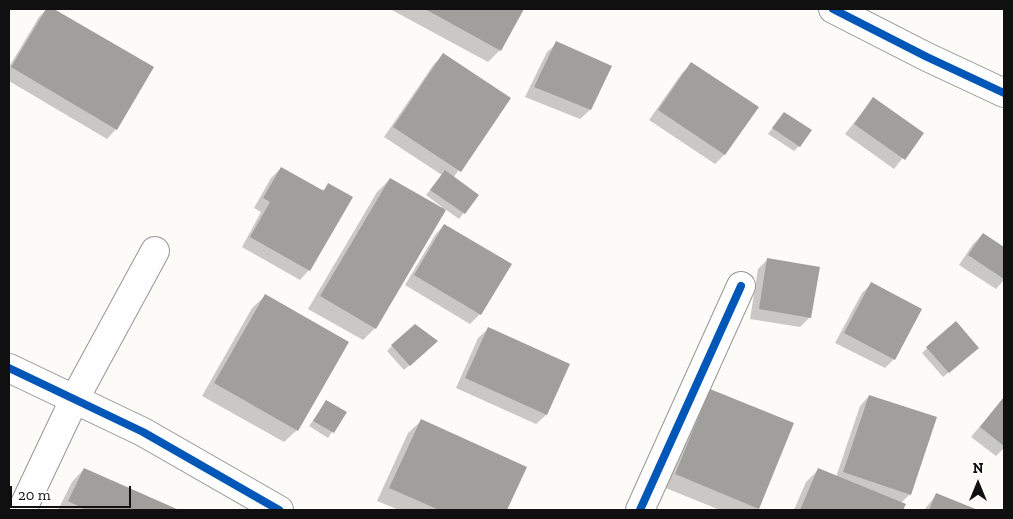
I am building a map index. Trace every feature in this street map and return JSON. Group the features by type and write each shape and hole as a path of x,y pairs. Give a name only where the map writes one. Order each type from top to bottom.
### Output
{"street":[{"path":"833,9 1004,93"},
{"path":"22,510 74,400 155,251"},
{"path":"640,510 741,286"},
{"path":"9,368 143,432 279,510"}],"building":[{"path":"46,9 54,9 154,67 117,130 11,67"},
{"path":"425,9 524,9 501,51"},
{"path":"556,41 612,66 591,110 534,87"},
{"path":"443,53 511,98 461,172 393,127"},
{"path":"691,62 759,107 725,155 658,110"},
{"path":"873,97 924,133 905,160 854,124"},
{"path":"784,112 812,130 800,147 772,128"},
{"path":"281,167 324,191 328,183 353,197 310,271 250,237 270,202 263,198"},
{"path":"445,170 479,195 465,214 430,190"},
{"path":"390,178 446,210 376,329 320,296"},
{"path":"444,224 512,264 481,315 414,275"},
{"path":"983,233 1004,247 1004,279 968,255"},
{"path":"767,258 820,267 811,318 759,309"},
{"path":"871,282 922,309 895,360 844,333"},
{"path":"265,294 349,342 298,431 214,383"},
{"path":"956,321 979,348 949,373 926,347"},
{"path":"415,324 438,341 410,366 391,345"},
{"path":"488,327 570,364 547,415 465,378"},
{"path":"710,389 794,423 759,509 675,474"},
{"path":"869,395 937,417 911,495 843,472"},
{"path":"1004,397 1004,446 980,427"},
{"path":"326,400 347,412 334,433 313,421"},
{"path":"421,419 527,467 507,510 439,510 389,488"},
{"path":"84,468 179,510 86,510 68,501"},
{"path":"818,468 906,504 903,510 800,510"},
{"path":"936,493 978,510 929,510"}],"cycle path":[{"path":"833,9 927,57 1004,93"},
{"path":"640,510 741,286"},
{"path":"9,368 143,432 279,510"}]}
